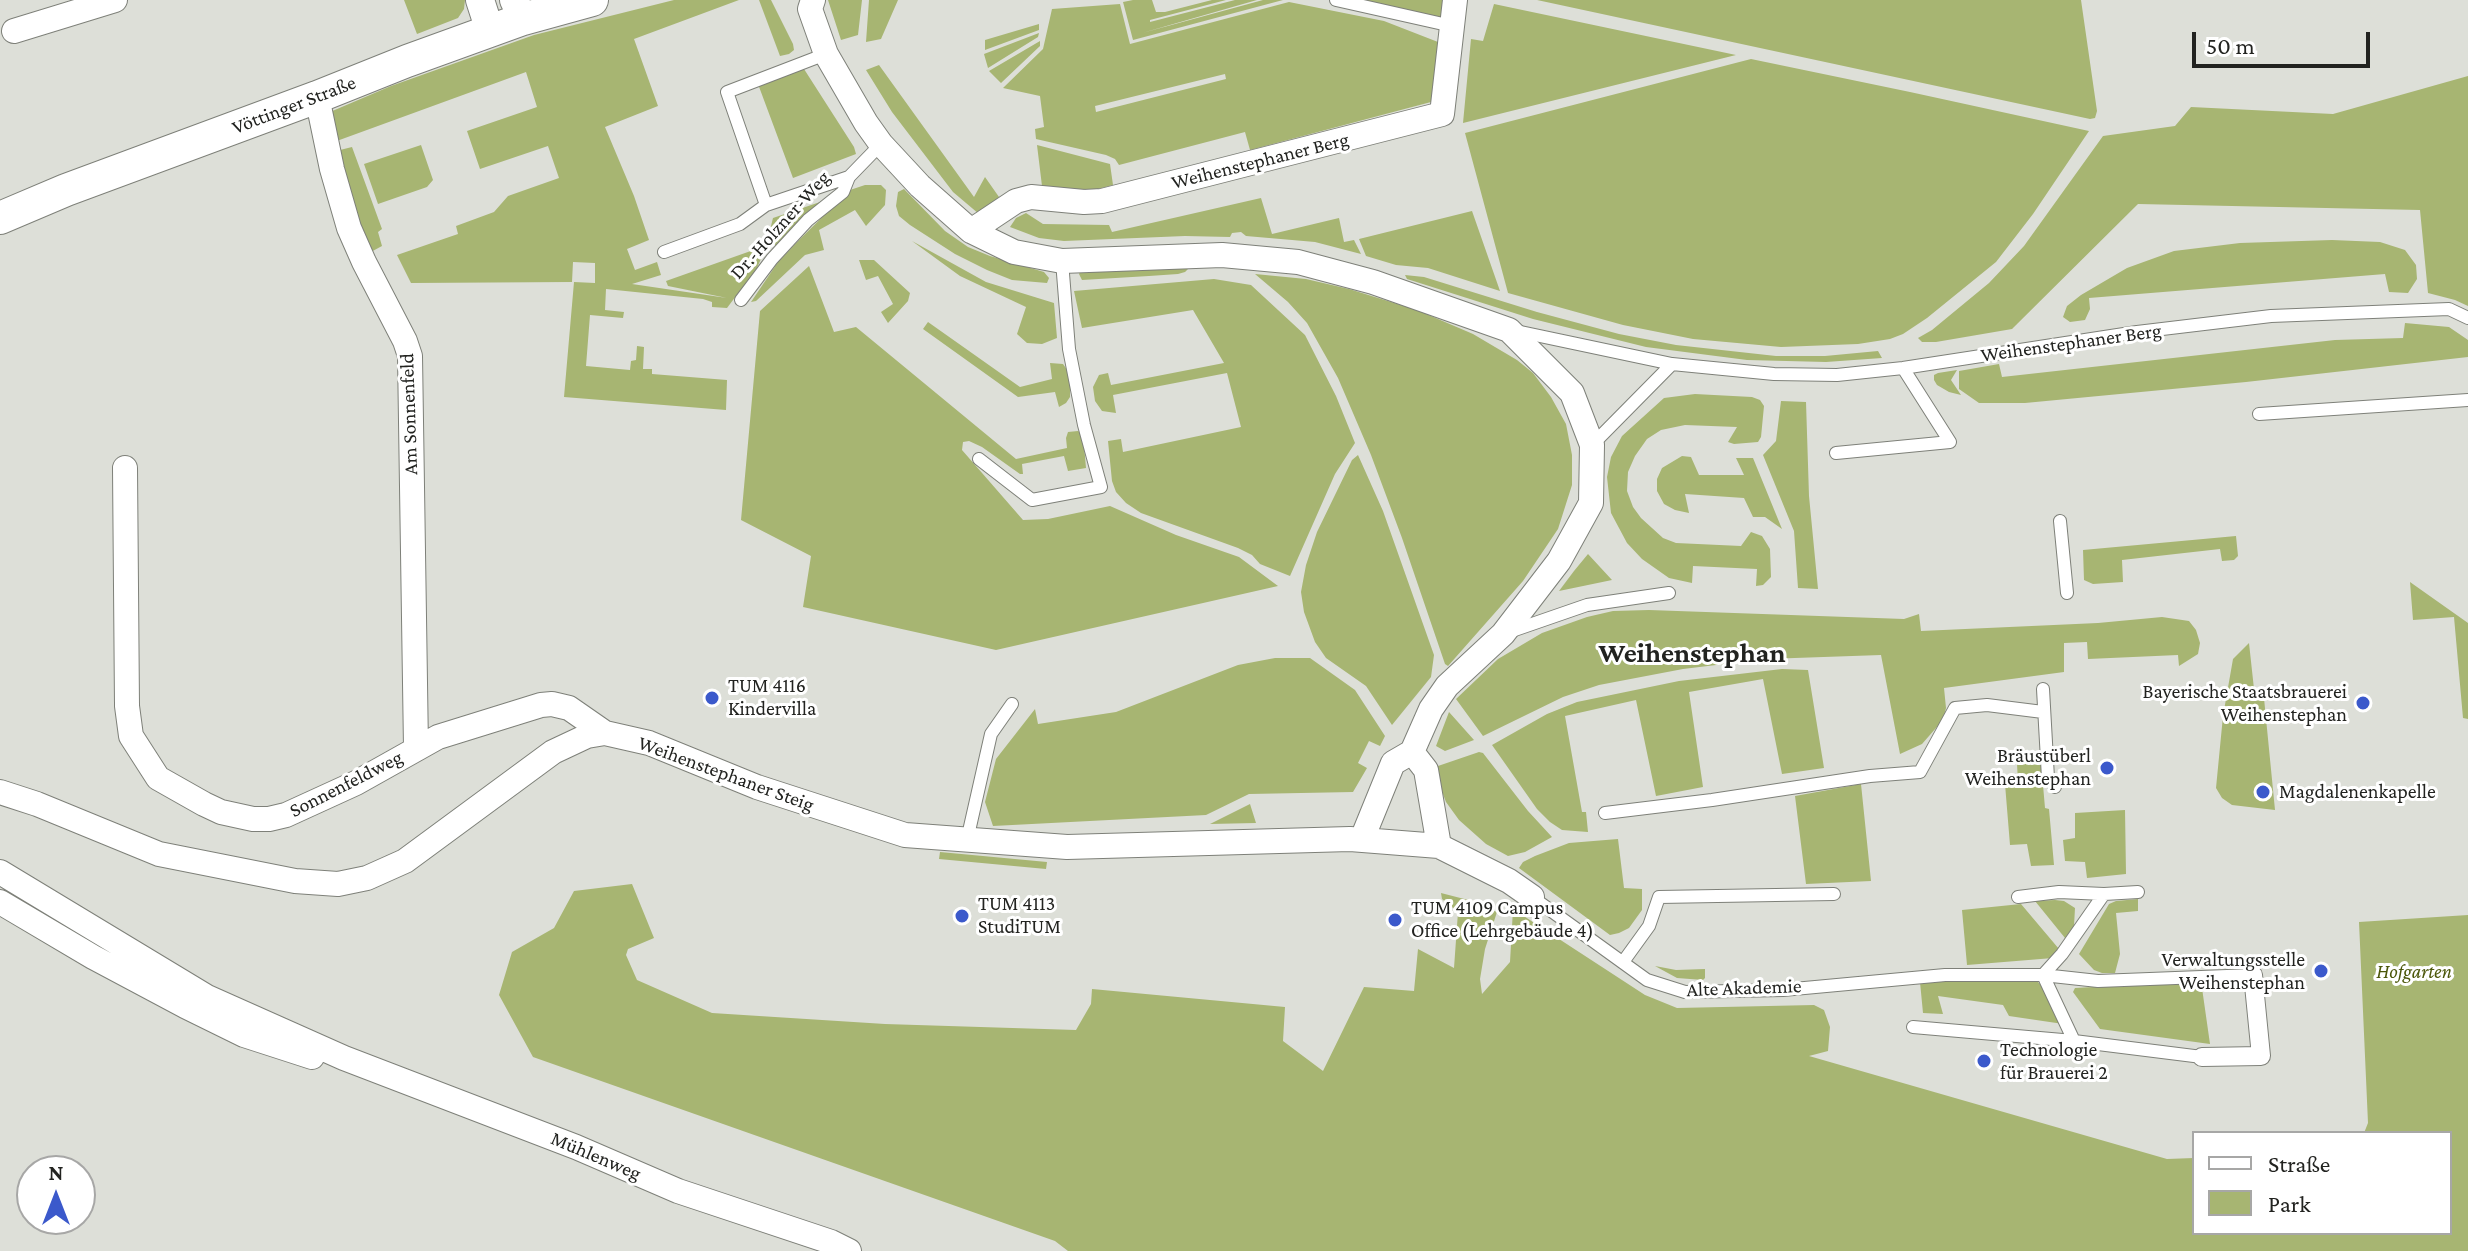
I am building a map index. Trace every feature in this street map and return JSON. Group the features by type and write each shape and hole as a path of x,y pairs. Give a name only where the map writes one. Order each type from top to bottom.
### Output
{"main road":[{"name":"Vöttinger Straße","path":"0,218 90,181 490,31 518,9 592,0"}],"street":[{"path":"14,31 115,0"},
{"path":"480,0 490,31"},
{"name":"Weihenstephaner Berg","path":"971,231 1016,201 1031,197 1102,201 1442,114 1455,0"},
{"name":"Weihenstephaner Berg","path":"806,3 826,54 881,144 920,186 971,231 1014,252 1062,261 1222,255 1298,262 1373,282 1509,330 1572,393 1592,445 1591,503 1559,561 1503,634 1447,686 1431,709 1412,752 1393,763 1362,839"},
{"name":"Am Sonnenfeld","path":"317,97 332,169 349,228 410,356 416,748"},
{"name":"Sonnenfeldweg","path":"125,468 127,706 131,736 158,778 221,812 269,819 286,815 346,787 438,737 541,705 569,708 605,733"},
{"path":"0,792 159,854 295,881 338,884 367,878 405,861 553,752 587,736 605,733"},
{"name":"Weihenstephaner Steig","path":"605,733 649,743 757,787 889,832 1067,847 1362,839"},
{"path":"1362,839 1439,846 1426,770 1412,752"},
{"name":"Alte Akademie","path":"1439,846 1509,881 1532,897"},
{"name":"Mühlenweg","path":"0,872 207,997 344,1058 576,1147 678,1191 831,1242 849,1251"},
{"name":"Mühlenweg","path":"0,902 93,957 244,1035 302,1055 323,1059 344,1058"},
{"name":"Alte Akademie","path":"2202,1057 2261,1056 2253,975"}],"lane":[{"path":"1336,0 1452,26"},
{"path":"766,205 727,92 826,54"},
{"name":"Dr.-Holzner-Weg","path":"741,300 772,259 808,220 843,192 849,177 881,144"},
{"path":"664,252 740,224 766,205 849,177"},
{"path":"979,459 1032,500 1101,487 1084,425 1069,349 1062,261"},
{"name":"Weihenstephaner Berg","path":"1509,330 1672,364 1774,374 1837,375 2271,316 2449,309 2466,318"},
{"path":"1592,445 1672,364"},
{"path":"1836,453 1950,442 1903,368"},
{"path":"2259,414 2468,400"},
{"path":"2060,521 2067,593"},
{"name":"Weihenstephaner Berg","path":"1503,634 1587,605 1669,593"},
{"path":"2043,689 2048,778 2055,787"},
{"path":"967,840 991,734 1012,704"},
{"path":"1605,813 1870,776 1920,772 1955,708 1987,705 2043,712"},
{"path":"2018,897 2059,892 2138,892"},
{"path":"1623,962 1649,926 1659,897 1834,894"},
{"path":"2074,1041 2043,975 2062,954 2104,894"},
{"name":"Alte Akademie","path":"1532,897 1647,980 1685,992 1783,990 1945,975 2043,975 2098,981 2253,975"},
{"name":"Alte Akademie","path":"1913,1027 2074,1041 2202,1057"}],"green space":[{"path":"404,0 465,0 458,18 417,34"},
{"path":"674,0 739,0 634,39 658,106 605,127 649,240 627,249 635,270 657,262 661,275 632,284 727,298 668,286 666,281 762,247 763,254 757,268 727,308 712,307 712,302 703,299 606,289 605,310 624,312 623,318 590,315 586,366 630,370 631,361 636,360 637,346 644,347 643,369 652,369 652,374 727,380 726,410 564,397 574,282 595,283 595,263 573,262 572,282 411,283 397,255 458,234 456,226 494,212 508,196 559,178 548,146 480,169 467,131 537,107 526,72 334,142 330,112 391,86 534,35"},
{"path":"759,0 771,0 793,44 794,50 789,54 780,56"},
{"path":"828,0 862,0 858,35 841,40"},
{"path":"869,0 898,0 881,39 866,42"},
{"path":"1152,0 1156,12 1165,12 1212,0 1226,0 1150,22 1235,0 1257,0 1142,33 1263,0 1283,0 1133,40 1123,2"},
{"path":"1358,0 1448,0 1446,19"},
{"path":"1537,0 2081,0 2097,111 2095,118 2090,119"},
{"path":"1289,2 1384,21 1438,42 1431,102 1250,150 1245,132 1119,165 1106,155 1036,139 1035,129 1044,127 1040,96 1003,88 1043,49 1052,9 1120,4 1130,44","holes":["1225,74 1226,79 1096,112 1095,106"]},
{"path":"1494,4 1736,55 1463,123 1471,39 1483,41"},
{"path":"1039,24 1039,30 985,50 985,40"},
{"path":"1039,33 1038,37 988,68 984,54"},
{"path":"1040,41 1040,46 1001,83 989,71"},
{"path":"1751,59 2089,131 1996,262 1927,318 1890,339 1858,344 1781,347 1693,339 1623,325 1508,293 1465,133"},
{"path":"879,65 974,197 985,177 999,197 982,212 979,214 953,192 892,112 866,70"},
{"path":"804,69 856,154 793,178 758,84"},
{"path":"2468,76 2468,306 2428,293 2420,210 2138,204 2012,329 1936,342 1922,342 1918,338 1989,283 2024,246 2103,136 2175,126 2191,107 2333,114"},
{"path":"421,145 433,180 427,187 378,204 364,164"},
{"path":"1037,145 1110,164 1113,185 1090,191 1042,186"},
{"path":"352,147 382,229 378,232 382,246 369,253 336,151"},
{"path":"865,185 881,185 886,190 885,205 866,226 855,210 819,230 824,250 805,255 756,301 751,302 778,262 801,238 850,190"},
{"path":"904,189 945,231 968,247 1044,272 1049,278 1047,283 1012,280 987,270 910,225 899,216 896,206 898,192"},
{"path":"1261,198 1272,234 1339,218 1344,242 1354,240 1361,254 1315,242 1246,236 1241,232 1232,233 1230,237 1064,241 1039,238 1010,227 1016,218 1026,213 1043,224 1109,225 1112,232"},
{"path":"826,200 776,248 770,230 773,218"},
{"path":"1472,211 1500,291 1428,268 1396,265 1366,256 1359,239"},
{"path":"912,241 986,282 1054,303 1057,338 1042,344 1027,343 1017,334 1026,307 960,276"},
{"path":"2380,242 2405,250 2416,265 2417,279 2408,293 2389,292 2385,274 2089,298 2090,309 2085,320 2070,322 2063,317 2067,306 2081,295 2127,268 2174,251 2240,243"},
{"path":"859,260 874,260 910,293 908,301 888,323 881,312 893,304 878,276 866,280"},
{"path":"809,266 834,332 856,327 1016,459 1067,448 1068,432 1083,434 1086,468 1068,471 1064,456 1022,464 1023,474 982,447 969,441 963,442 962,450 1023,520 1048,519 1110,506 1176,535 1239,557 1278,586 996,650 803,607 811,556 741,520 760,311"},
{"path":"1188,269 1178,274 1149,276 1082,280 1079,274 1081,270"},
{"path":"1255,274 1306,279 1349,289 1417,310 1473,334 1533,373 1566,424 1572,455 1572,485 1558,529 1523,581 1448,666 1371,455 1338,378 1307,323"},
{"path":"1405,275 1424,277 1619,334 1676,345 1776,356 1878,351 1882,358 1826,362 1747,360 1646,347 1533,319 1407,279"},
{"path":"1214,279 1251,285 1305,335 1336,396 1355,443 1335,474 1290,576 1260,564 1252,555 1238,548 1141,513 1116,492 1112,481 1108,441 1121,439 1123,452 1241,427 1227,373 1113,395 1116,413 1102,411 1095,401 1093,387 1099,375 1108,373 1111,385 1224,363 1193,310 1082,328 1074,291"},
{"path":"928,322 1020,387 1052,379 1050,363 1063,364 1070,374 1070,397 1059,407 1055,392 1018,397 923,329"},
{"path":"2405,323 2449,327 2468,340 2468,357 2025,403 1979,403 1959,389 1959,371 1999,364 2002,377 2335,340 2403,338"},
{"path":"1957,370 1951,380 1961,395 1949,392 1934,380 1934,375 1938,373"},
{"path":"1695,394 1760,400 1764,406 1758,442 1728,442 1737,427 1685,425 1661,430 1647,439 1635,456 1628,472 1627,491 1641,518 1663,538 1676,543 1741,546 1751,532 1762,536 1770,549 1771,577 1763,585 1756,586 1757,569 1693,566 1692,583 1669,578 1642,559 1627,543 1611,513 1607,477 1611,457 1622,436 1664,398"},
{"path":"1781,401 1806,402 1809,496 1818,589 1798,588 1794,531 1763,455 1776,441"},
{"path":"1358,455 1383,511 1434,655 1431,677 1392,725 1366,686 1326,658 1315,642 1304,612 1301,592 1317,532 1352,460"},
{"path":"1682,456 1691,457 1699,475 1744,475 1736,458 1753,458 1782,529 1765,517 1753,517 1744,498 1685,494 1689,513 1664,504 1657,491 1657,479 1662,468"},
{"path":"2236,536 2238,556 2234,560 2222,561 2220,549 2122,560 2123,582 2093,584 2084,580 2083,550"},
{"path":"1588,554 1612,580 1559,591 1574,571"},
{"path":"2410,582 2468,623 2468,719 2463,718 2454,617 2413,620"},
{"path":"1613,611 1904,619 1919,614 1921,631 2162,617 2189,621 2200,643 2198,654 2179,666 2178,655 2088,659 2087,642 2064,643 2064,672 1944,688 1946,708 1943,720 1922,744 1900,754 1881,655 1766,659 1683,669 1599,685 1563,697 1483,736 1456,699 1498,659 1542,633"},
{"path":"2249,643 2254,689 2263,688 2275,810 2232,805 2222,798 2216,788 2223,716 2233,659"},
{"path":"1275,658 1310,658 1355,690 1385,736 1380,746 1369,741 1358,763 1367,768 1353,792 1249,794 1206,815 993,826 985,802 996,759 1035,709 1038,724 1116,712 1238,665"},
{"path":"1782,669 1808,670 1824,768 1782,774 1763,679 1689,692 1703,787 1656,796 1636,700 1565,716 1588,832 1562,830 1550,822 1537,809 1492,745 1547,714 1577,702 1679,681"},
{"path":"1449,712 1474,740 1445,751 1436,746"},
{"path":"1479,752 1552,837 1525,852 1508,856 1486,844 1459,820 1446,802 1438,781 1438,766"},
{"path":"2041,762 2054,865 2031,866 2027,844 2010,845 2005,784 2018,782 2017,764"},
{"path":"1861,784 1871,881 1806,884 1795,796"},
{"path":"1250,804 1256,823 1210,824"},
{"path":"2125,810 2126,874 2087,878 2085,862 2065,861 2063,840 2075,838 2075,813"},
{"path":"1618,839 1624,888 1642,889 1642,910 1629,928 1619,933 1610,935 1519,868 1535,856 1569,843"},
{"path":"940,852 1047,862 1046,869 939,859"},
{"name":"Hofgarten","path":"632,884 654,938 628,949 626,955 637,980 712,1013 885,1024 1076,1030 1091,1004 1092,989 1285,1007 1283,1041 1323,1071 1364,987 1414,991 1418,949 1454,968 1458,912 1442,899 1441,893 1497,912 1485,949 1480,979 1482,994 1510,962 1513,909 1645,995 1677,1008 1814,1005 1824,1010 1830,1027 1828,1051 1809,1056 2167,1159 2192,1158 2192,1235 2452,1235 2452,1131 2365,1131 2368,1123 2359,922 2468,915 2468,1251 1068,1251 1055,1241 533,1057 499,995 512,952 554,928 574,891"},
{"path":"2138,899 2138,911 2116,913 2120,954 2115,973 2094,970 2079,954 2109,904"},
{"path":"2035,901 2064,901 2075,908 2074,926 2065,938"},
{"path":"2021,904 2059,949 2053,958 1967,965 1962,910"},
{"path":"1655,966 1676,970 1705,969 1705,978 1677,978"},
{"path":"2032,975 2068,1017 2070,1025 2009,1016 2003,1005 1938,996 1943,1014 1923,1013 1920,982"},
{"path":"2201,981 2210,1044 2100,1029 2073,992 2075,988"}],"place":[{"name":"TUM 4116 Kindervilla","path":"712,698"},
{"name":"Bayerische Staatsbrauerei Weihenstephan","path":"2363,703"},
{"name":"Bräustüberl Weihenstephan","path":"2107,768"},
{"name":"Magdalenenkapelle","path":"2263,792"},
{"name":"TUM 4113 StudiTUM","path":"962,916"},
{"name":"TUM 4109 Campus Office (Lehrgebäude 4)","path":"1395,920"},
{"name":"Verwaltungsstelle Weihenstephan","path":"2321,971"},
{"name":"Technologie für Brauerei 2","path":"1984,1061"}],"district":[{"name":"Weihenstephan","path":"1692,653"}]}
